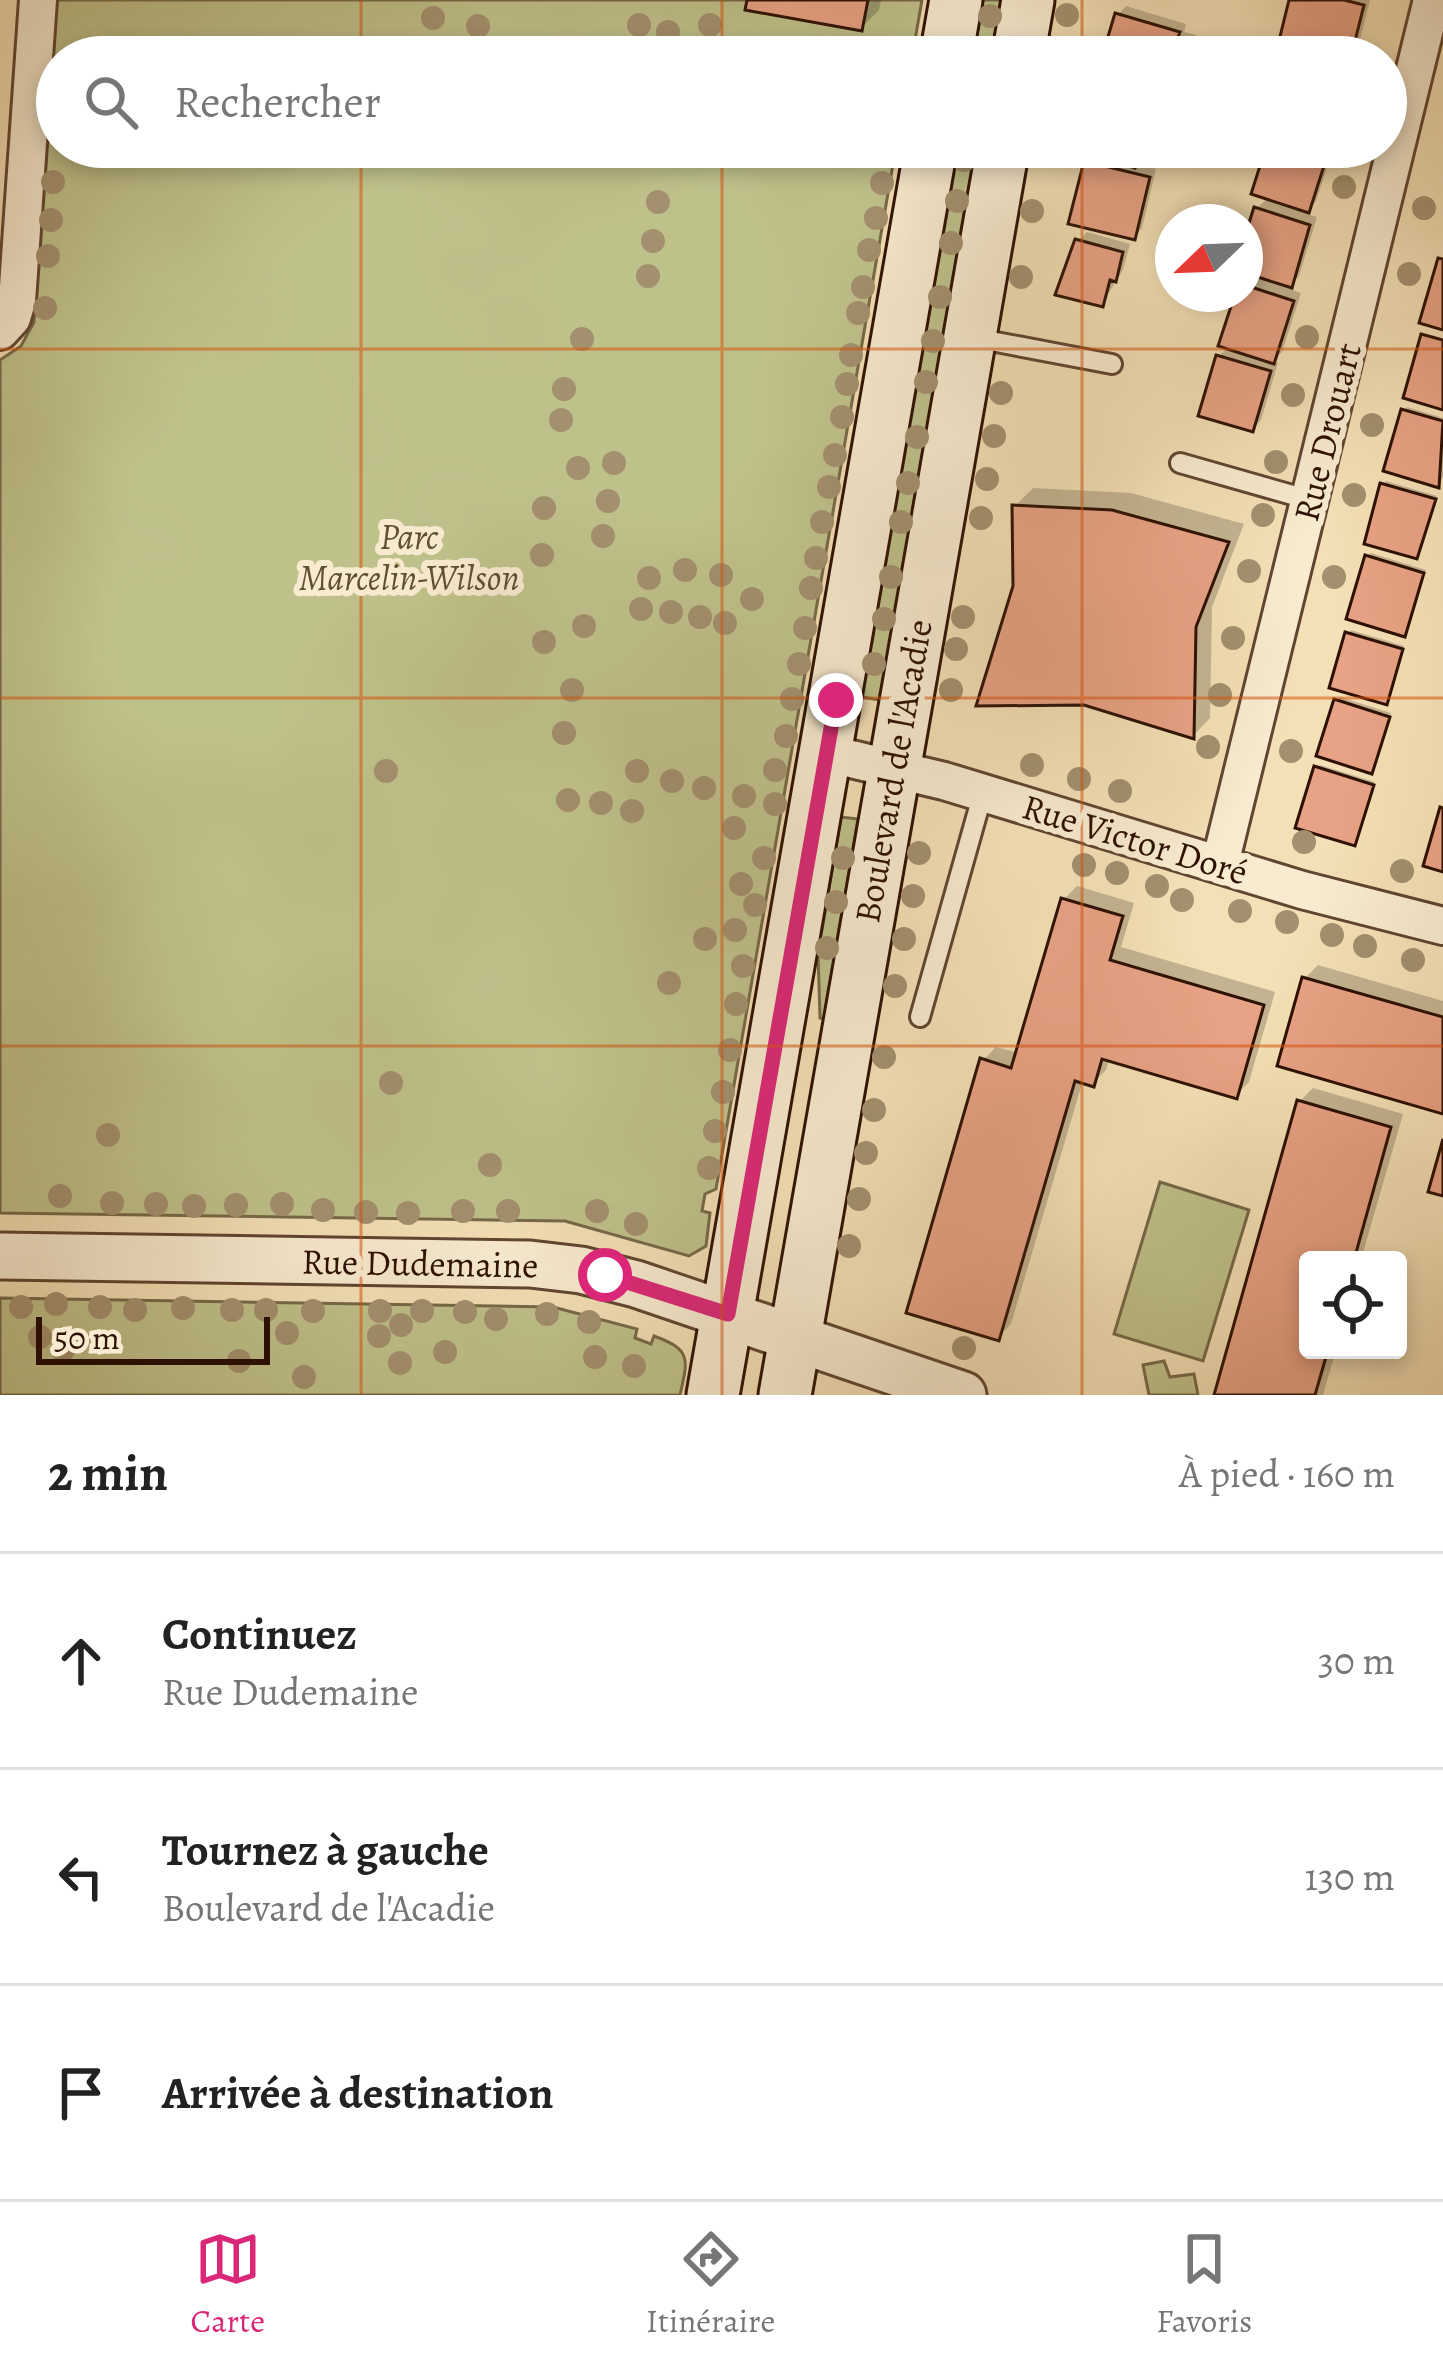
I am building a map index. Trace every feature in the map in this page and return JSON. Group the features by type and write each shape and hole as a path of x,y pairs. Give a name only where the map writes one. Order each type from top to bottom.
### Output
{"main road":[{"path":"950,36 956,0"},
{"path":"1022,36 1028,0"},
{"name":"Boulevard de l'Acadie","path":"713,1395 927,168"},
{"name":"Boulevard de l'Acadie","path":"785,1395 999,168"}],"street":[{"name":"Rue Drouart","path":"1407,102 1432,0"},
{"path":"0,331 12,318 17,302 24,22"},
{"name":"Rue Drouart","path":"1220,864 1391,168"},
{"name":"Rue Victor Doré","path":"826,753 983,793 1302,890 1443,926"},
{"name":"Rue Dudemaine","path":"0,1256 541,1264 605,1275 963,1395"}],"lane":[{"path":"971,337 1112,364"},
{"path":"1180,463 1310,500"},
{"path":"920,1018 983,793"}],"green space":[{"name":"Parc Marcelin-Wilson","path":"57,0 922,0 916,36 54,36"},
{"path":"983,0 1001,0 995,36 977,36"},
{"name":"Parc Marcelin-Wilson","path":"45,168 892,168 716,1189 705,1194 702,1211 710,1213 706,1246 689,1256 565,1221 0,1213 0,360 21,346 34,322"},
{"path":"953,168 972,168 880,700 861,697"},
{"path":"841,817 858,819 824,1019 820,1018 818,953"},
{"path":"1160,1182 1249,1210 1203,1361 1114,1334"},
{"path":"0,1298 553,1307 637,1329 635,1338 651,1344 654,1336 666,1341 681,1351 685,1373 680,1395 0,1395"},
{"path":"1164,1361 1170,1377 1194,1374 1198,1395 1149,1395 1143,1365"}],"building":[{"path":"747,0 868,0 862,31 745,10"},
{"path":"1289,0 1344,0 1364,5 1356,36 1280,36"},
{"path":"1115,13 1180,32 1178,36 1108,36"},
{"path":"1082,168 1113,168 1150,177 1135,240 1068,224"},
{"path":"1259,168 1323,168 1309,213 1251,194"},
{"path":"1263,210 1310,225 1292,288 1263,279"},
{"path":"1075,239 1123,252 1116,282 1110,280 1103,307 1055,295"},
{"path":"1438,258 1443,259 1443,330 1419,323"},
{"path":"1263,291 1294,301 1274,364 1218,346 1229,312 1263,312"},
{"path":"1421,334 1443,340 1443,410 1403,398"},
{"path":"1216,355 1271,371 1253,432 1198,416"},
{"path":"1401,409 1443,421 1439,488 1383,471"},
{"path":"1380,483 1436,499 1417,559 1364,544"},
{"path":"1012,505 1112,510 1229,542 1196,627 1194,739 1084,705 976,706 1013,586"},
{"path":"1365,555 1424,573 1405,637 1346,619"},
{"path":"1345,632 1403,649 1387,705 1329,688"},
{"path":"1334,699 1390,717 1372,774 1316,756"},
{"path":"1314,766 1374,785 1355,846 1295,828"},
{"path":"1443,808 1443,872 1423,866"},
{"path":"1061,898 1123,916 1110,960 1264,1005 1237,1099 1102,1059 1094,1087 1075,1081 999,1341 906,1313 980,1058 1011,1068"},
{"path":"1302,977 1443,1017 1443,1114 1277,1066"},
{"path":"1297,1100 1391,1127 1357,1251 1299,1251 1299,1359 1325,1359 1315,1395 1214,1395"},
{"path":"1443,1139 1443,1196 1428,1192"}],"route":[{"path":"605,1275 728,1314 836,700"}]}
